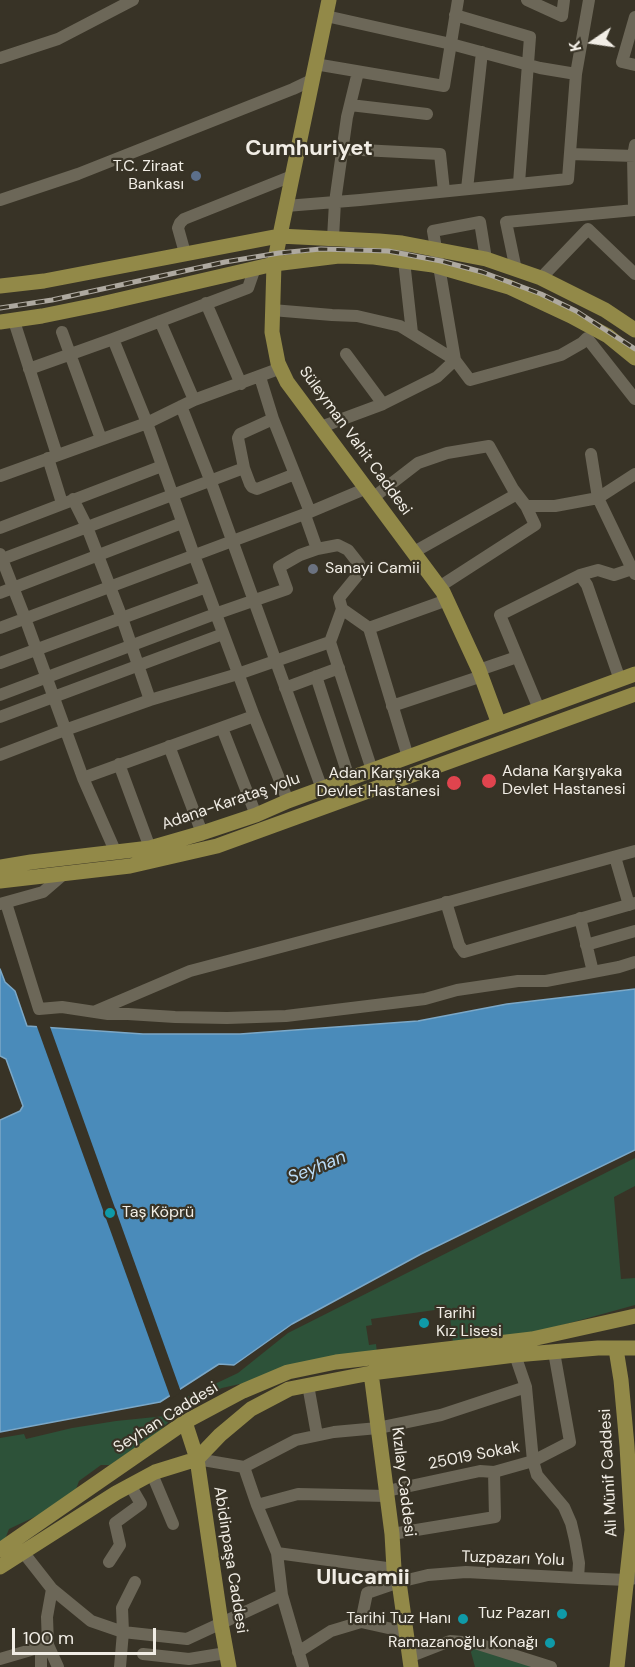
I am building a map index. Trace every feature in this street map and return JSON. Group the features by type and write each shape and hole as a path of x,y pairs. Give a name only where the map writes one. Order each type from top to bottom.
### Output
{"main road":[{"path":"315,65 321,0"},
{"path":"315,65 329,0"},
{"name":"Süleyman Vahit Caddesi","path":"315,65 274,264 272,332 278,363 287,382 443,593 481,673 499,724"},
{"path":"0,286 44,281 279,236 333,238 402,243 486,259 542,278 605,310 635,330"},
{"path":"7,322 101,304 274,264 339,256 374,257 438,267 508,287 608,336 635,358"},
{"name":"Adana-Karataş yolu","path":"0,867 150,848 202,833 635,674"},
{"name":"Adana-Karataş yolu","path":"0,881 130,866 217,846 635,694"},
{"name":"Seyhan Caddesi","path":"0,1550 185,1422 243,1391 288,1372 336,1362 532,1339 635,1316"},
{"path":"0,1568 116,1492 152,1474 197,1459 220,1435 251,1409 289,1389 371,1373 515,1355 598,1348 635,1348"},
{"name":"Ali Münif Caddesi","path":"616,1349 627,1446 632,1530 631,1579 624,1592 617,1667"},
{"name":"Kızılay Caddesi","path":"371,1373 393,1534 396,1575 410,1662"},
{"name":"Abidinpaşa Caddesi","path":"185,1422 197,1459 228,1660"}],"street":[{"path":"0,58 58,39 134,0"},
{"path":"0,200 78,174 281,94 315,65 444,86 458,0"},
{"path":"527,0 562,16 564,0"},
{"path":"286,206 568,179 576,74 589,0"},
{"path":"455,15 530,37 519,183"},
{"path":"326,16 576,74"},
{"path":"635,17 622,62 635,64"},
{"path":"466,189 482,52"},
{"path":"333,238 342,149 358,72"},
{"path":"350,105 427,114"},
{"path":"342,149 440,154 444,191"},
{"path":"516,270 507,222 635,210 634,153 570,154"},
{"path":"185,253 178,228 184,219 292,176"},
{"path":"455,360 433,231 480,222 486,259"},
{"path":"542,278 588,229 635,274"},
{"path":"402,243 412,333"},
{"path":"29,369 248,288 255,268"},
{"path":"206,303 241,384"},
{"path":"272,310 357,316 400,326 455,360 470,380 561,355 587,338 635,399"},
{"path":"160,321 194,400"},
{"path":"7,322 29,369 52,457 67,501 87,527 139,664 150,700"},
{"path":"62,332 101,439"},
{"path":"113,339 147,423 215,614 288,801"},
{"path":"345,354 383,404"},
{"path":"321,427 383,404 437,376 455,360"},
{"path":"0,476 147,423 194,400 281,368"},
{"path":"260,377 308,513 317,549"},
{"path":"181,406 211,482 322,789"},
{"path":"273,419 240,434 238,438 250,484 257,489 295,474"},
{"path":"0,628 231,541 370,493 418,463 447,453 489,446 535,525 443,593 369,628"},
{"path":"539,709 500,615 580,575 598,570 614,575 633,571 598,498 591,454"},
{"path":"0,528 162,466"},
{"path":"116,853 83,778 26,618 1,558 244,468"},
{"path":"526,506 555,506 598,498 635,474"},
{"path":"414,552 517,494"},
{"path":"0,593 182,523"},
{"path":"0,695 215,614 287,590 279,567 300,555 338,545 348,550 359,564 357,576 339,598 342,609 330,642 372,770"},
{"path":"580,575 587,585 620,680"},
{"path":"0,663 206,587"},
{"path":"342,609 369,628 408,757"},
{"path":"0,717 223,634"},
{"path":"0,755 150,700 238,674 330,642"},
{"path":"392,706 517,657"},
{"path":"285,688 339,668"},
{"path":"316,676 349,778"},
{"path":"83,778 254,716"},
{"path":"222,728 256,815"},
{"path":"169,746 202,833"},
{"path":"119,764 150,848"},
{"path":"94,1012 190,971 635,851"},
{"path":"446,902 459,945 464,952 632,904 615,857"},
{"path":"66,873 43,892 3,903 39,1009 62,1007 94,1012 155,1016 227,1018 286,1016 425,999 457,990 518,981 546,981 619,968 635,962"},
{"path":"580,918 593,972"},
{"path":"586,945 635,931"},
{"name":"25019 Sokak","path":"257,1504 298,1494 387,1493 480,1472 494,1472 532,1461 570,1442 554,1352"},
{"path":"515,1355 526,1387 532,1461 537,1475 564,1507 571,1523 577,1551 578,1578"},
{"path":"308,1385 317,1435"},
{"path":"197,1459 244,1467 296,1440 334,1432 378,1428 441,1415 526,1387"},
{"path":"244,1467 277,1553 282,1596 303,1667"},
{"path":"393,1534 495,1517 494,1472"},
{"path":"152,1474 173,1524"},
{"path":"109,1562 120,1545 115,1523 141,1504 130,1485"},
{"path":"23,1552 52,1588 91,1621 123,1632 188,1639 282,1596"},
{"path":"277,1553 396,1575"},
{"name":"Tuzpazarı Yolu","path":"361,1622 367,1593 396,1575 466,1572 631,1579"},
{"path":"120,1667 123,1632 122,1608 135,1582"},
{"path":"41,1667 52,1588"},
{"path":"298,1652 331,1631 361,1622 406,1632"},
{"path":"410,1662 450,1641 475,1643 551,1667"},
{"path":"0,1659 45,1646"},
{"path":"45,1646 58,1667"},
{"path":"143,1654 228,1660"}],"green space":[{"path":"635,1158 635,1186 614,1197 621,1279 635,1278 635,1305 512,1339 453,1343 449,1308 371,1319 372,1325 366,1326 369,1345 376,1344 377,1353 222,1388 187,1407 185,1398 238,1373 288,1333"},
{"path":"175,1415 160,1431 110,1465 101,1465 79,1481 75,1492 45,1512 9,1529 0,1546 0,1438 24,1434 26,1439 72,1428"},
{"path":"469,1645 548,1667 475,1667"}],"water":[{"name":"Seyhan","path":"0,969 5,982 15,991 27,1026 143,1034 240,1034 418,1021 507,1004 635,989 635,1150 421,1254 292,1324 234,1365 219,1364 160,1402 0,1432 0,1120 20,1111 23,1106 6,1059 0,1056"}],"pier":[{"name":"Taș Köprü","path":"36,1024 49,1024 181,1392 171,1399"}],"railway":[{"path":"0,308 52,300 225,262 279,253 321,249 388,251 482,272 541,294 576,311 635,349"}],"place":[{"name":"T.C. Ziraat Bankası","path":"196,176"},
{"name":"Sanayi Camii","path":"313,569"},
{"name":"Adana Karşıyaka Devlet Hastanesi","path":"489,781"},
{"name":"Adan Karşıyaka Devlet Hastanesi","path":"454,783"},
{"name":"Taș Köprü","path":"110,1213"},
{"name":"Tarihi Kız Lisesi","path":"424,1323"},
{"name":"Tuz Pazarı","path":"562,1614"},
{"name":"Tarihi Tuz Hanı","path":"463,1619"},
{"name":"Ramazanoğlu Konağı","path":"550,1643"}],"district":[{"name":"Cumhuriyet","path":"309,149"},
{"name":"Ulucamii","path":"363,1578"}]}
